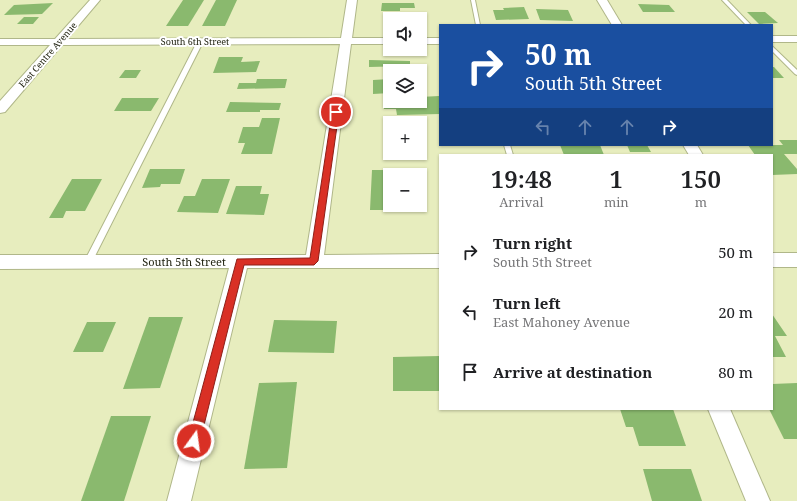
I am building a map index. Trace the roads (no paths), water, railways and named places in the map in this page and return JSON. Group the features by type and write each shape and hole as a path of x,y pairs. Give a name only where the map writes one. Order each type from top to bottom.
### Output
{"street":[{"name":"East Centre Avenue","path":"0,109 60,42 95,0"},
{"path":"314,261 352,0"},
{"path":"602,0 616,24"},
{"path":"773,39 797,39"},
{"name":"South 6th Street","path":"0,42 383,41"},
{"path":"427,41 439,41"},
{"path":"773,260 797,260"},
{"path":"179,501 240,261"},
{"name":"South 5th Street","path":"0,262 439,261"},
{"path":"719,410 758,501"}],"lane":[{"path":"473,0 478,24"},
{"path":"724,0 748,24"},
{"path":"88,262 200,42"},
{"path":"773,49 797,73"}]}
